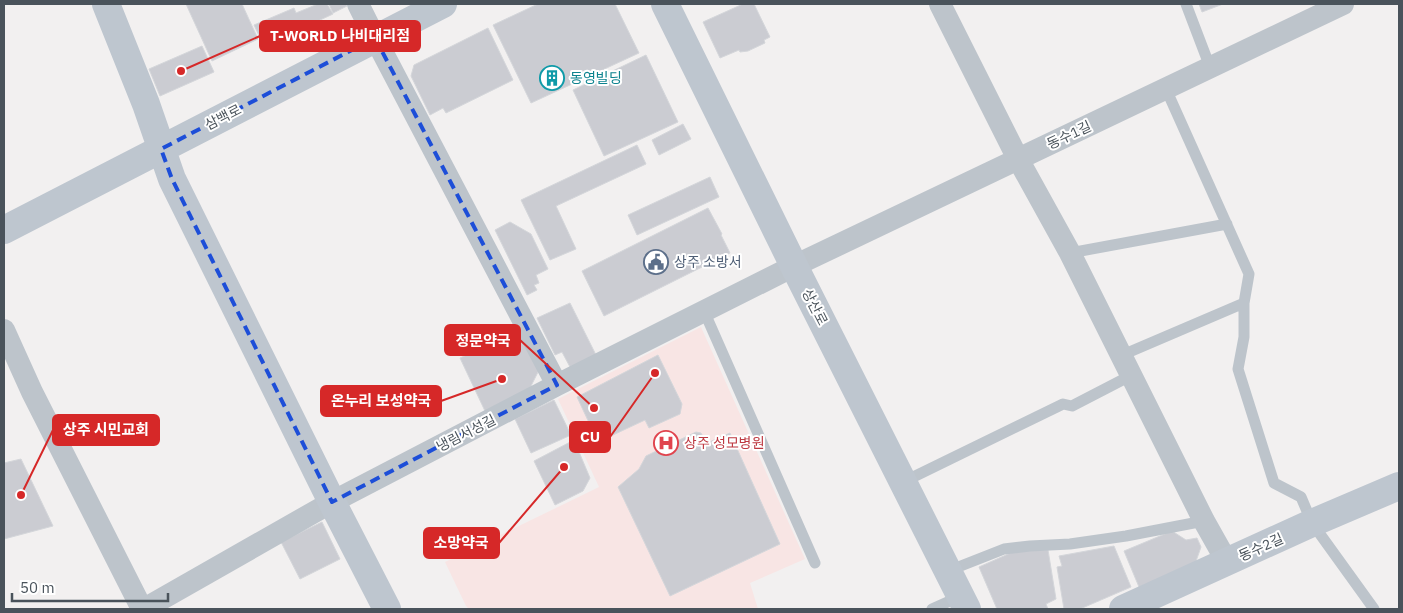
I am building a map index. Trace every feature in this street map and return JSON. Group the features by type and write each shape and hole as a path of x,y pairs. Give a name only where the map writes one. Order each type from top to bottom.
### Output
{"street":[{"path":"106,4 146,104 172,179 387,609"},
{"path":"358,4 374,38 557,385"},
{"name":"삼백로","path":"4,230 443,4"},
{"name":"상산로","path":"665,4 794,266 964,603"},
{"path":"940,4 1018,159 1070,254 1204,521 1227,562"},
{"name":"동수1길","path":"794,266 1343,4"},
{"name":"냉림서성길","path":"143,609 332,502 557,385 794,266"},
{"path":"4,330 32,392 143,609"},
{"name":"동수2길","path":"1123,609 1399,486"}],"lane":[{"path":"1186,4 1210,67"},
{"path":"1166,89 1249,274 1244,303 1244,337 1238,369 1274,483 1301,496 1312,524 1374,609"},
{"path":"1070,254 1227,224"},
{"path":"1120,356 1244,303"},
{"path":"704,311 815,562"},
{"path":"903,482 1063,404 1072,406 1130,376"},
{"path":"948,571 1004,549 1070,544 1126,536 1204,521"},
{"path":"932,609 964,603"}],"highlighted area":[{"path":"375,38 557,385 332,502 172,179 161,149"}],"shaded area":[{"name":"상주 성모병원","path":"701,327 805,559 750,583 758,609 469,609 445,562 599,487 558,399"}],"building":[{"path":"186,4 242,4 258,39 212,61"},
{"path":"318,4 327,4 333,14 264,46 254,25 294,8 296,13"},
{"path":"329,4 346,4 347,6 333,13"},
{"name":"동영빌딩","path":"538,4 615,4 639,53 531,103 493,25"},
{"path":"743,4 754,4 770,37 764,40 765,43 748,51 740,52 739,50 720,58 703,22"},
{"path":"1199,4 1223,4 1202,12"},
{"path":"488,28 513,80 446,113 443,108 430,115 411,76 414,65"},
{"path":"202,46 214,72 160,96 149,69"},
{"path":"646,55 678,122 604,156 573,90"},
{"path":"683,124 691,139 659,155 652,140"},
{"path":"637,145 646,164 556,206 576,249 550,260 521,200"},
{"path":"710,177 719,197 637,235 628,215"},
{"name":"상주 소방서","path":"708,208 730,253 604,316 582,271"},
{"path":"510,222 531,234 548,269 536,275 539,283 534,285 537,290 527,295 495,230"},
{"path":"570,303 596,355 570,367 562,352 555,355 537,318"},
{"path":"520,331 539,370 530,388 485,411 460,358"},
{"path":"658,355 682,404 680,414 649,428 645,420 598,442 577,397"},
{"path":"554,400 571,435 531,453 515,419"},
{"name":"상주 성모병원","path":"696,432 701,433 707,443 730,433 780,544 670,596 618,487 639,469 646,456"},
{"path":"574,440 590,478 583,491 555,505 534,461"},
{"path":"21,459 53,526 4,539 4,463"},
{"path":"322,522 340,559 300,579 281,542"},
{"path":"1172,531 1186,540 1197,538 1201,547 1195,564 1139,587 1124,551"},
{"path":"1114,546 1131,587 1080,609 1064,609 1057,567 1062,566 1059,556"},
{"path":"1048,550 1056,599 1046,604 1048,609 997,609 979,567 1015,551"}],"place":[{"name":"T-WORLD 나비대리점","path":"181,71"},
{"name":"동영빌딩","path":"552,78"},
{"name":"상주 소방서","path":"656,262"},
{"name":"CU","path":"655,373"},
{"name":"온누리 보성약국","path":"502,379"},
{"name":"정문약국","path":"594,408"},
{"name":"상주 성모병원","path":"666,443"},
{"name":"소망약국","path":"564,467"},
{"name":"상주 시민교회","path":"21,495"}]}
